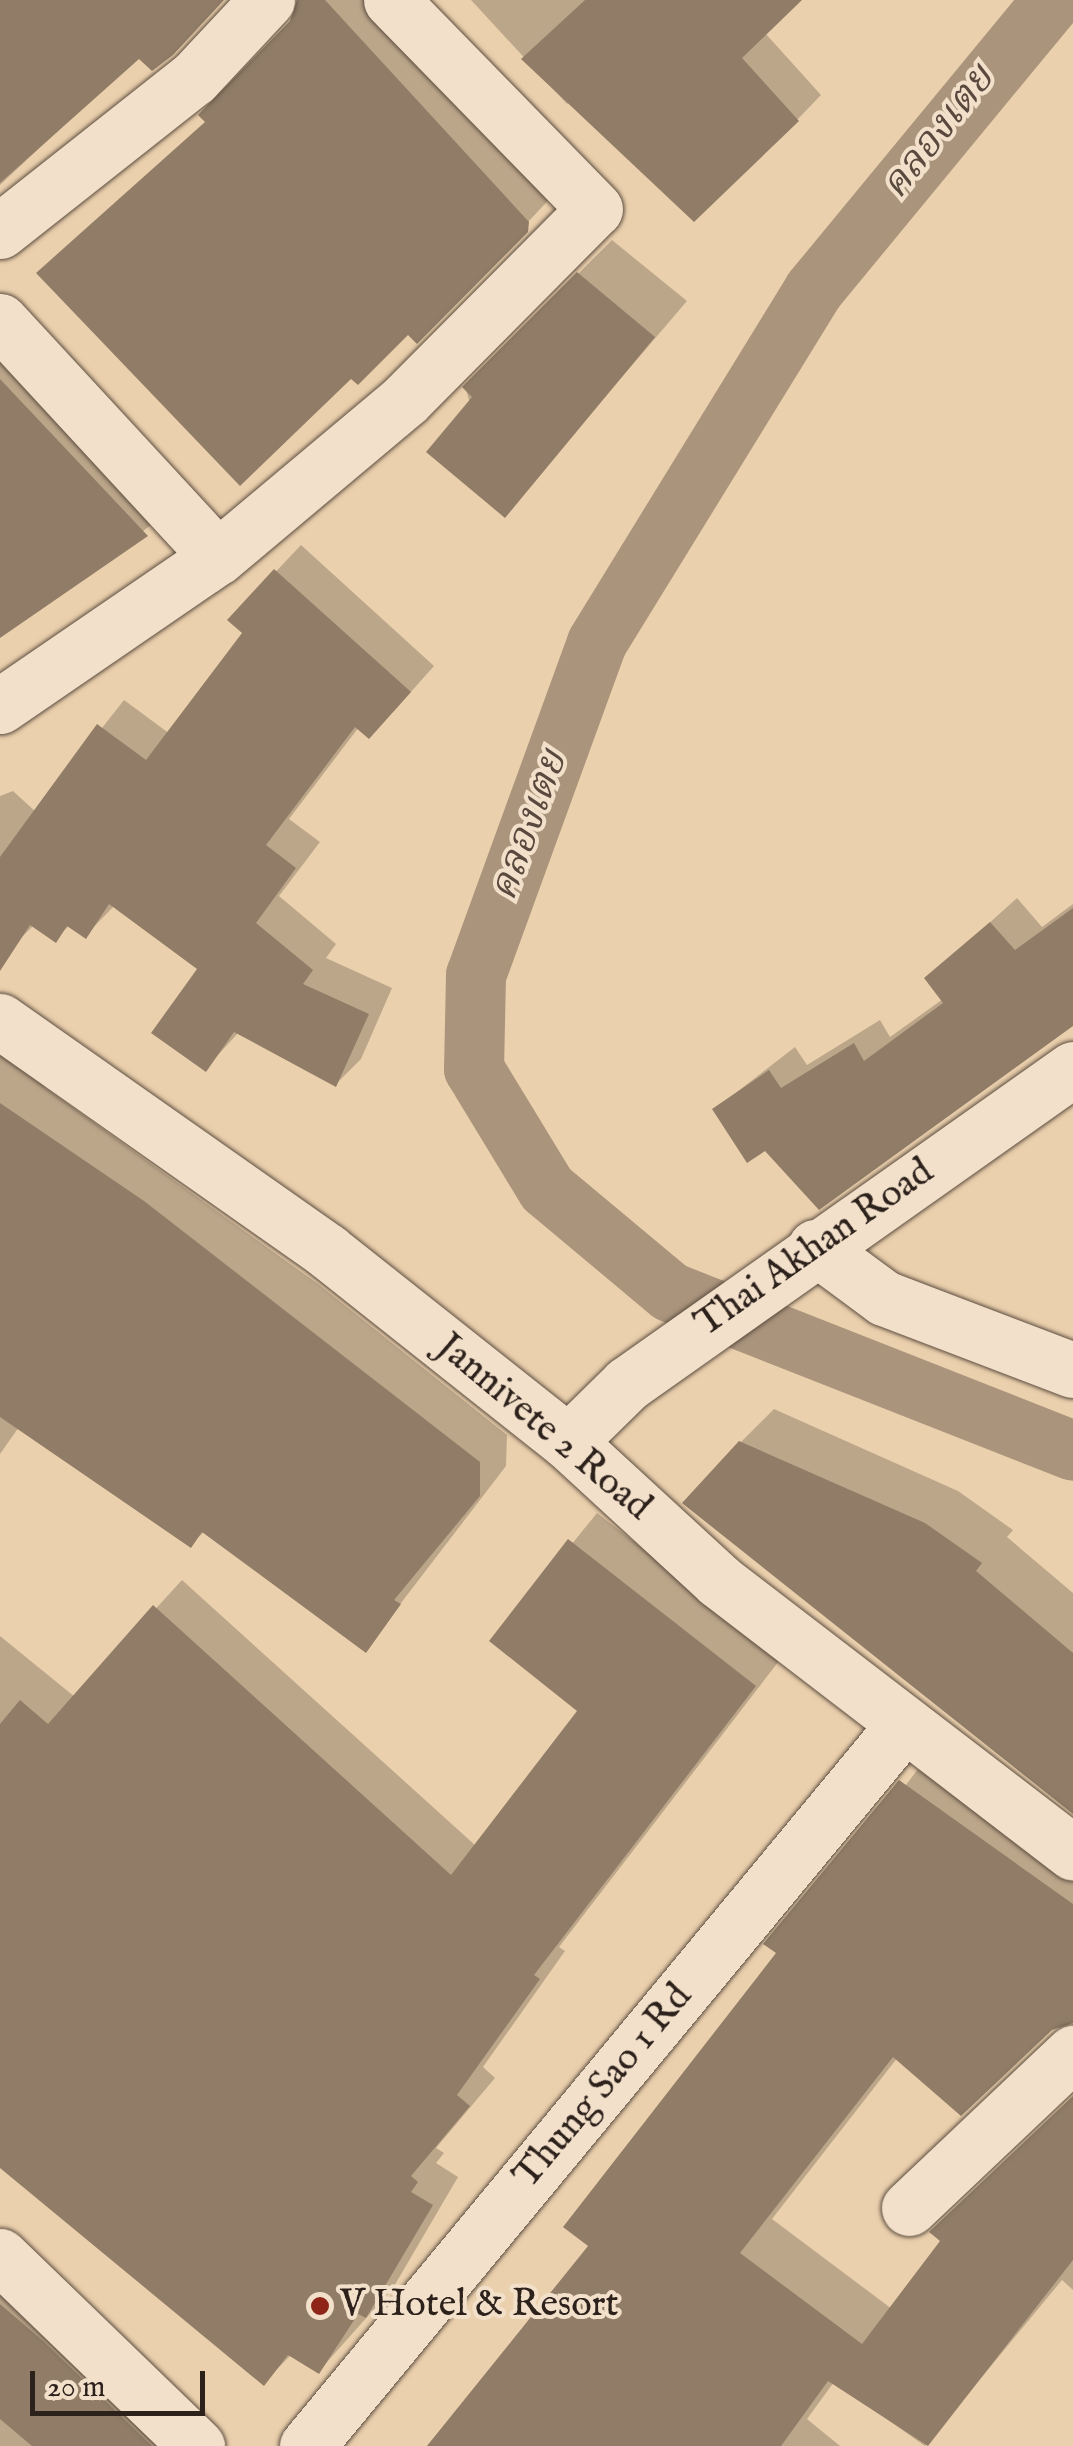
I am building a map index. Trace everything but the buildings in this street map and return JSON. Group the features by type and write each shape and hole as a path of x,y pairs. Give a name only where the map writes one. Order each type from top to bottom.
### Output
{"street":[{"path":"0,231 194,78 266,0"},
{"path":"0,706 218,557 405,400 595,208 390,0"},
{"path":"0,322 218,557"},
{"name":"Jannivete 2 Road","path":"0,1021 326,1251 568,1442 720,1582 902,1728 1073,1853"},
{"name":"Thai Akhan Road","path":"568,1442 627,1384 1073,1069"},
{"path":"798,1260 884,1298 1073,1370"},
{"name":"Thung Sao 1 Rd","path":"306,2446 902,1728"},
{"path":"910,2208 1073,2053"},
{"path":"0,2256 197,2446"}],"waterway":[{"name":"คลองเตย","path":"1053,0 814,290 597,643 476,975 474,1069 547,1189 670,1292 1073,1451"}],"place":[{"name":"V Hotel & Resort","path":"320,2306"}]}
